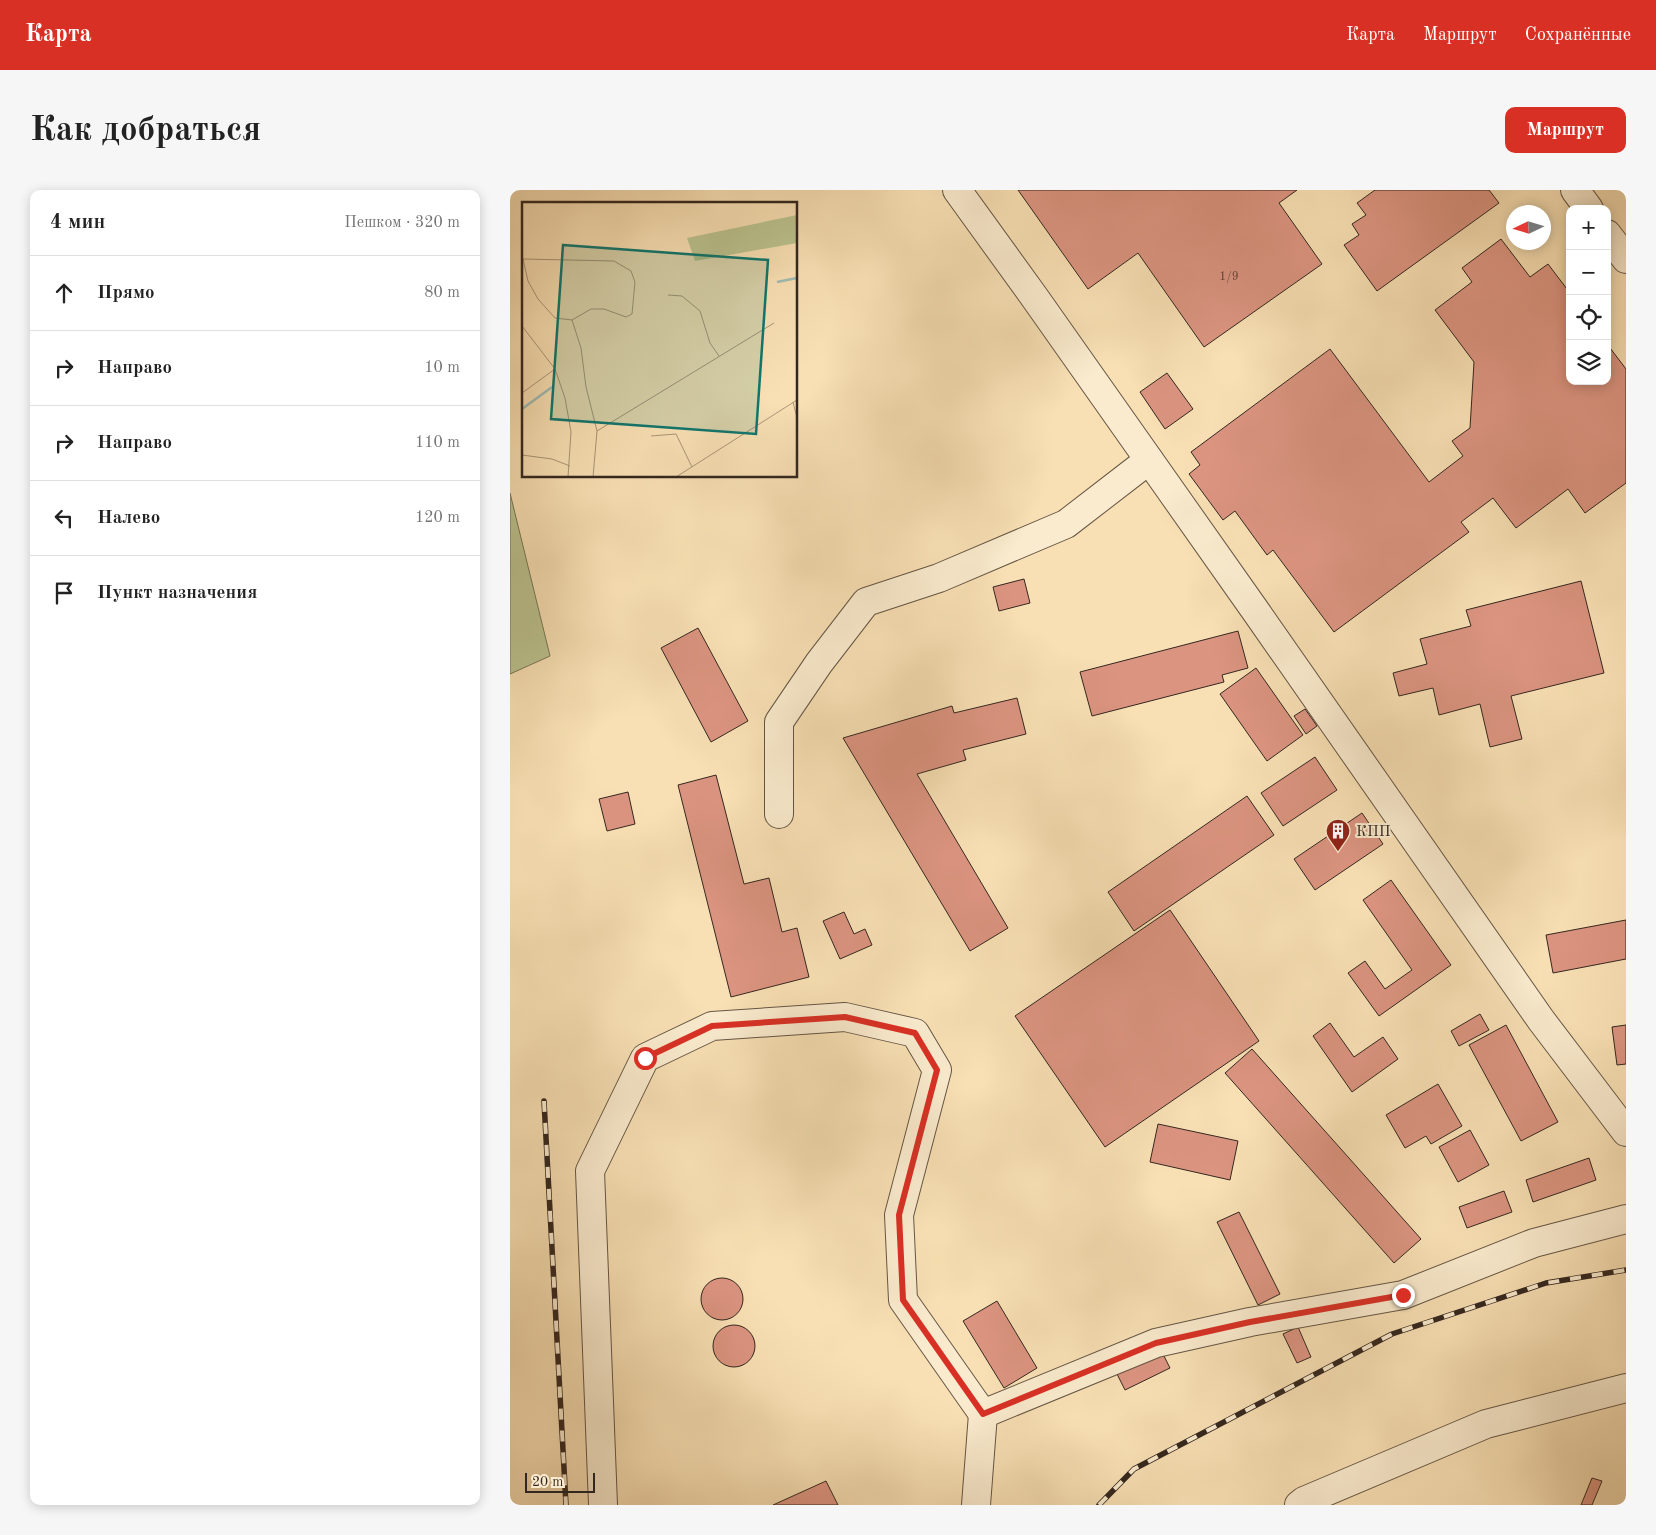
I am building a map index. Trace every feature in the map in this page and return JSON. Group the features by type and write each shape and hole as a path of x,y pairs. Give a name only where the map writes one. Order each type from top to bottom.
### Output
{"street":[{"path":"957,190 1149,460 1541,1020 1626,1132"},
{"path":"1575,190 1586,205"},
{"path":"1611,239 1626,259"},
{"path":"779,814 778,722 819,663 866,602 939,578 1066,524 1149,460"},
{"path":"602,1505 590,1171 645,1058 712,1026 845,1017 915,1033 937,1070 899,1215 903,1300 983,1414 976,1505"},
{"path":"983,1414 1156,1343 1250,1322 1403,1295 1534,1243 1626,1219"},
{"path":"1303,1504 1486,1424 1626,1388"}],"green space":[{"path":"510,493 550,656 510,674"}],"building":[{"path":"1018,190 1297,190 1279,203 1322,264 1204,347 1138,253 1088,289"},
{"path":"1375,190 1489,190 1499,203 1377,291 1344,245 1359,235 1352,224 1366,215 1357,203"},
{"path":"1501,239 1506,246 1506,250 1509,250 1530,277 1548,264 1566,288 1566,385 1611,385 1611,349 1626,369 1626,483 1585,513 1568,489 1516,528 1493,498 1461,522 1469,532 1334,632 1273,550 1267,555 1235,511 1223,520 1189,474 1200,465 1191,452 1330,349 1429,482 1463,456 1452,441 1470,428 1474,362 1435,310 1472,282 1462,268"},
{"path":"1167,373 1193,409 1165,429 1140,392"},
{"path":"1024,579 1030,603 999,611 993,587"},
{"path":"1581,581 1604,673 1511,696 1522,739 1490,747 1480,704 1439,715 1433,688 1399,696 1393,673 1427,664 1420,639 1471,626 1466,610"},
{"path":"698,628 748,721 711,742 661,648"},
{"path":"1238,631 1248,668 1222,675 1224,682 1092,716 1080,672"},
{"path":"1256,668 1303,735 1267,761 1220,694"},
{"path":"1017,698 1026,734 963,750 966,760 917,774 1008,928 970,951 843,738 952,706 954,713"},
{"path":"1305,709 1317,726 1306,734 1294,716"},
{"path":"1315,757 1337,790 1283,826 1261,793"},
{"path":"716,775 744,884 769,878 782,932 797,928 809,977 731,997 678,785"},
{"path":"628,792 635,824 607,831 599,799"},
{"path":"1247,796 1274,835 1134,931 1108,892"},
{"name":"КПП","path":"1362,813 1383,844 1315,890 1294,859"},
{"path":"1391,880 1451,965 1379,1016 1348,973 1365,961 1385,989 1412,970 1363,900"},
{"path":"1170,910 1259,1041 1105,1147 1015,1016"},
{"path":"844,912 854,934 865,929 872,945 840,959 823,921"},
{"path":"1626,920 1626,959 1553,973 1546,935"},
{"path":"1480,1014 1489,1030 1459,1046 1451,1031"},
{"path":"1330,1023 1354,1057 1383,1037 1398,1059 1352,1092 1313,1036"},
{"path":"1506,1025 1558,1122 1521,1141 1469,1045"},
{"path":"1626,1025 1626,1064 1617,1065 1612,1027"},
{"path":"1252,1049 1421,1239 1394,1263 1225,1073"},
{"path":"1438,1084 1462,1126 1431,1144 1426,1136 1405,1148 1386,1115"},
{"path":"1158,1124 1238,1141 1230,1180 1150,1162"},
{"path":"1470,1130 1489,1165 1458,1182 1439,1147"},
{"path":"1589,1158 1596,1180 1533,1202 1526,1180"},
{"path":"1504,1191 1512,1212 1467,1228 1459,1207"},
{"path":"1239,1212 1280,1294 1258,1305 1217,1222"},
{"path":"726,1278 734,1281 740,1287 743,1299 740,1311 734,1317 718,1320 710,1317 704,1311 701,1295 704,1287 710,1281"},
{"path":"997,1301 1037,1368 1004,1388 963,1321"},
{"path":"738,1325 746,1328 752,1334 755,1346 752,1358 746,1364 730,1367 722,1364 716,1358 713,1342 716,1334 722,1328"},
{"path":"1298,1327 1311,1357 1297,1363 1283,1334"},
{"path":"1162,1352 1170,1368 1125,1390 1117,1374"},
{"path":"1592,1478 1602,1481 1592,1505 1581,1505"},
{"path":"826,1481 838,1505 773,1505"}],"railway":[{"path":"544,1101 566,1505"},
{"path":"1099,1505 1134,1469 1392,1334 1546,1283 1626,1270"}],"place":[{"name":"КПП","path":"1338,852"}],"route":[{"path":"645,1058 712,1026 845,1017 915,1033 937,1070 899,1215 903,1300 983,1414 1156,1343 1250,1322 1403,1295"}]}
